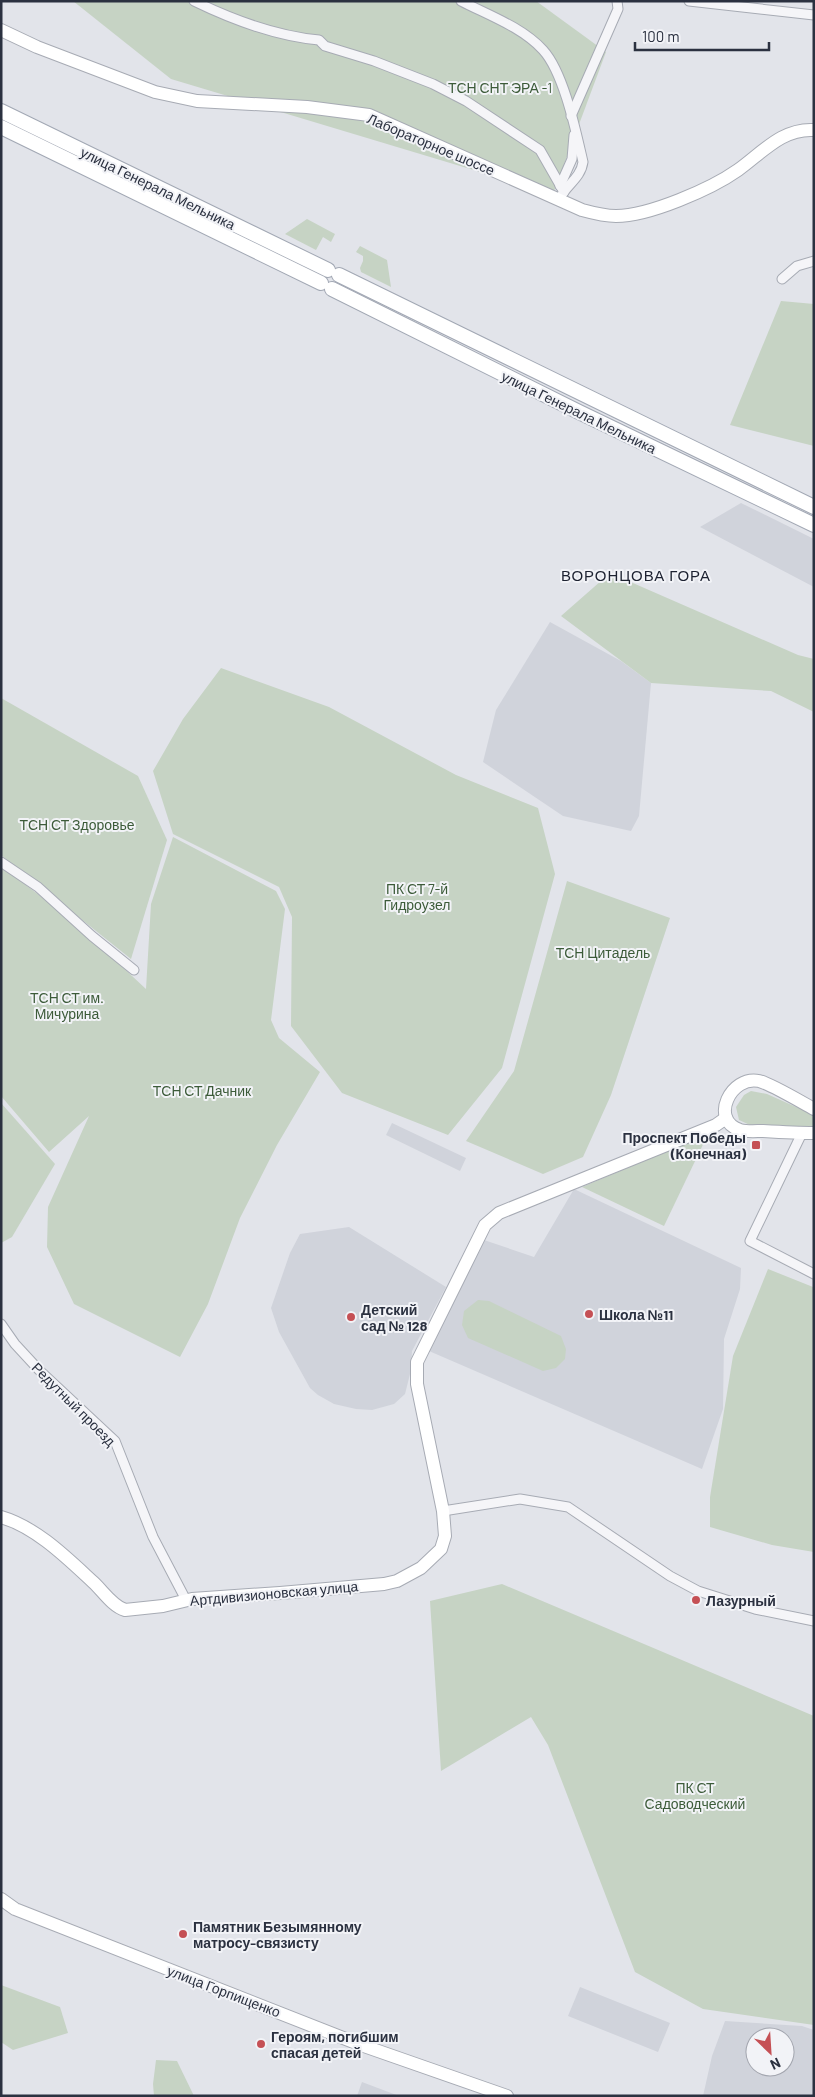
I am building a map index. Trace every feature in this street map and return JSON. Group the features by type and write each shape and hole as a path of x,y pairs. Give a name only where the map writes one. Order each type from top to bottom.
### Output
{"main road":[{"name":"Лабораторное шоссе","path":"1,30 37,48 155,92 197,101 307,107 369,115 561,192 598,214 617,216 645,211 674,202 736,171 783,135 803,129 814,130"},
{"name":"улица Генерала Мельника","path":"1,111 814,507"},
{"name":"улица Генерала Мельника","path":"1,127 814,525"},
{"path":"321,283 317,272 327,269"},
{"path":"346,295 343,290 344,285 353,282"},
{"path":"708,474 715,459"},
{"path":"808,1133 741,1130 732,1125 726,1118 725,1106 731,1093 740,1085 759,1081 814,1109"},
{"name":"Артдивизионовская улица","path":"1,1517 29,1531 49,1544 94,1583 119,1608 134,1610 163,1606 186,1600 364,1586 396,1581 421,1568 441,1549 445,1536 443,1512 417,1384 417,1362 485,1225 499,1213 716,1125 726,1118"},
{"name":"улица Горпищенко","path":"3,1904 362,2045 507,2096"}],"street":[{"path":"194,1 258,27 296,38 319,40 325,46 374,61 433,84 466,101 540,150 561,192"},
{"path":"461,1 524,34 544,51 554,69 575,127 583,162 582,169 561,192"},
{"path":"571,116 618,9 617,1"},
{"path":"689,1 814,15"},
{"path":"561,192 572,159 575,127"},
{"path":"782,279 797,266 814,261"},
{"path":"1,862 38,887 92,936 134,970"},
{"path":"808,1133 750,1241 814,1274"},
{"name":"Редутный проезд","path":"1,1324 15,1344 39,1370 115,1441 153,1537 186,1600"},
{"path":"443,1512 520,1499 568,1507 670,1576 698,1592 755,1609 814,1621"}],"shaded area":[{"path":"741,503 814,539 814,587 700,527"},
{"path":"550,622 621,661 651,683 639,816 631,831 563,816 483,762 496,710"},
{"path":"392,1123 466,1158 460,1171 386,1135"},
{"name":"Школа №11","path":"574,1189 741,1268 740,1289 724,1339 723,1409 702,1469 429,1351 481,1239 534,1257"},
{"name":"Детский сад № 128","path":"349,1227 446,1287 412,1351 411,1370 405,1394 394,1404 372,1410 356,1409 334,1404 310,1388 279,1332 271,1308 290,1253 300,1234"},
{"path":"580,1987 670,2023 658,2052 568,2016"},
{"path":"725,2021 802,2026 814,2030 814,2096 703,2096 712,2056"},
{"path":"362,2082 399,2096 357,2096"}],"green space":[{"name":"ТСН СНТ ЭРА -1","path":"73,1 536,1 606,52 553,194 171,79"},
{"path":"1,115 315,269 315,272 1,121"},
{"path":"307,219 335,234 331,242 323,237 316,250 285,234"},
{"path":"360,246 387,260 391,287 361,272 363,256 356,252"},
{"path":"781,301 814,304 814,446 730,425"},
{"path":"610,573 798,655 814,659 814,712 771,691 651,683 561,616"},
{"name":"ПК СТ 7-й Гидроузел","path":"221,668 329,707 456,775 538,808 555,874 502,1068 448,1135 342,1093 291,1026 292,917 279,887 173,834 153,771 183,719"},
{"name":"ТСН СТ Здоровье","path":"1,698 138,776 167,840 131,959 1,855"},
{"name":"ТСН СТ Дачник","path":"173,837 276,891 285,909 271,1020 279,1038 320,1072 277,1145 240,1218 208,1304 180,1357 74,1304 47,1247 48,1207 89,1116 49,1152 1,1096 1,866 73,921 146,989 151,904"},
{"name":"ТСН Цитадель","path":"567,881 670,918 611,1095 583,1157 543,1174 466,1141 514,1071"},
{"path":"751,1091 767,1094 814,1115 814,1127 752,1126 739,1120 736,1107 744,1095"},
{"path":"1,1103 55,1164 12,1237 1,1243"},
{"path":"708,1134 664,1226 582,1187"},
{"path":"768,1269 813,1287 814,1552 772,1545 710,1527 710,1497 733,1356"},
{"path":"478,1300 489,1301 561,1336 566,1349 565,1359 556,1368 543,1371 468,1338 462,1325 464,1311"},
{"name":"ПК СТ Садоводческий","path":"502,1584 814,1716 814,2025 703,2009 635,1972 548,1745 531,1717 441,1771 430,1601"},
{"path":"1,1985 60,2007 68,2033 13,2050 1,2042"},
{"path":"156,2060 177,2061 194,2096 154,2096 153,2084"}],"place":[{"name":"Проспект Победы (Конечная)","path":"756,1145"},
{"name":"Школа №11","path":"589,1314"},
{"name":"Детский сад № 128","path":"351,1317"},
{"name":"Лазурный","path":"696,1600"},
{"name":"Памятник Безымянному матросу-связисту","path":"183,1934"},
{"name":"Героям, погибшим спасая детей","path":"261,2044"}],"district":[{"name":"ВОРОНЦОВА ГОРА","path":"636,575"}],"park label":[{"name":"ТСН СТ им. Мичурина","path":"67,1006"}]}
